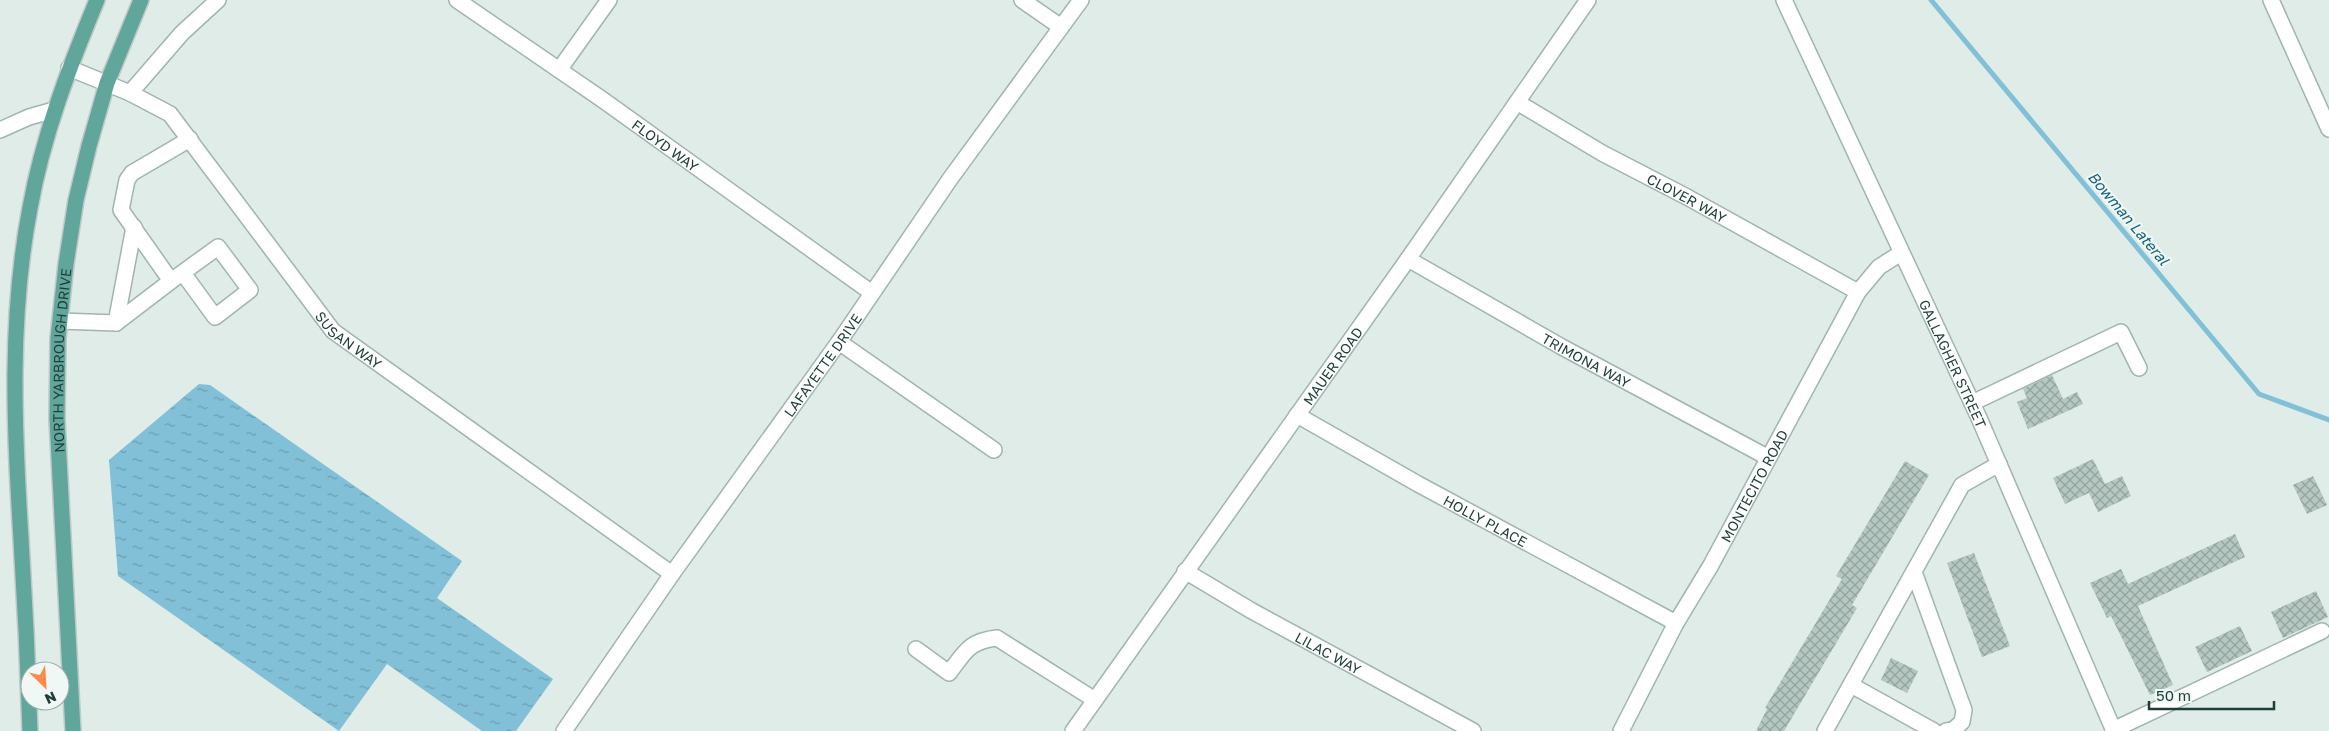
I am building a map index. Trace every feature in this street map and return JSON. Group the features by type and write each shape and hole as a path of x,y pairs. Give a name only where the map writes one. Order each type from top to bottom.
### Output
{"main road":[{"path":"30,731 16,455 14,393 16,329 30,208 54,110 97,0"},
{"name":"NORTH YARBROUGH DRIVE","path":"73,731 57,419 60,321 76,200 107,83 141,0"}],"street":[{"path":"130,93 182,33 218,0"},
{"name":"FLOYD WAY","path":"457,0 559,70 872,293"},
{"path":"559,70 609,0"},
{"path":"1022,0 1061,27"},
{"name":"LAFAYETTE DRIVE","path":"564,731 672,574 839,342 950,179 1081,0"},
{"name":"MAUER ROAD","path":"1073,731 1408,259 1588,0"},
{"name":"GALLAGHER STREET","path":"1784,0 1972,403 2113,730"},
{"path":"2271,0 2329,129"},
{"name":"SUSAN WAY","path":"69,68 130,93 170,114 333,331 672,574"},
{"name":"CLOVER WAY","path":"1517,102 1602,153 1695,201 1858,292"},
{"path":"0,130 22,119 54,110"},
{"path":"60,321 116,323 177,277 218,247 250,290 215,317 177,277 121,210 127,180 132,173 190,140"},
{"path":"116,323 134,227"},
{"name":"MONTECITO ROAD","path":"1621,731 1676,623 1711,565 1767,457 1858,292 1879,267 1901,253"},
{"name":"TRIMONA WAY","path":"1408,259 1562,346 1767,457"},
{"path":"1972,403 2121,332 2139,368"},
{"path":"839,342 994,450"},
{"name":"HOLLY PLACE","path":"1297,415 1459,507 1676,623"},
{"path":"1825,731 1962,485 1999,464"},
{"name":"LILAC WAY","path":"1185,571 1252,611 1463,729"},
{"path":"1914,572 1964,710 1962,722 1953,730 1946,731"},
{"path":"2113,730 2322,631"},
{"path":"916,649 949,673 969,646 981,640 997,638 1095,700"},
{"path":"1851,685 1934,731"}],"water":[{"path":"199,384 210,385 462,561 437,598 553,679 516,731 482,731 387,664 339,731 118,576 109,460"}],"building":[{"path":"2052,375 2063,399 2077,392 2083,404 2028,429 2017,402 2027,398 2023,389"},
{"path":"2093,459 2105,484 2122,476 2131,496 2098,512 2089,493 2065,504 2053,478"},
{"path":"1905,461 1929,475 1852,605 1857,608 1784,731 1756,731 1767,709 1765,708 1842,579 1836,576"},
{"path":"2313,476 2327,505 2307,514 2293,485"},
{"path":"2235,534 2245,557 2138,606 2173,685 2150,695 2111,616 2107,618 2090,583 2121,569 2128,584"},
{"path":"1974,553 2010,646 1982,657 1947,563"},
{"path":"2316,591 2328,617 2283,638 2271,612"},
{"path":"2240,626 2252,651 2207,672 2195,647"},
{"path":"1891,658 1918,671 1907,693 1881,680"}],"waterway":[{"name":"Bowman Lateral","path":"1931,0 2259,394 2329,420"}]}
